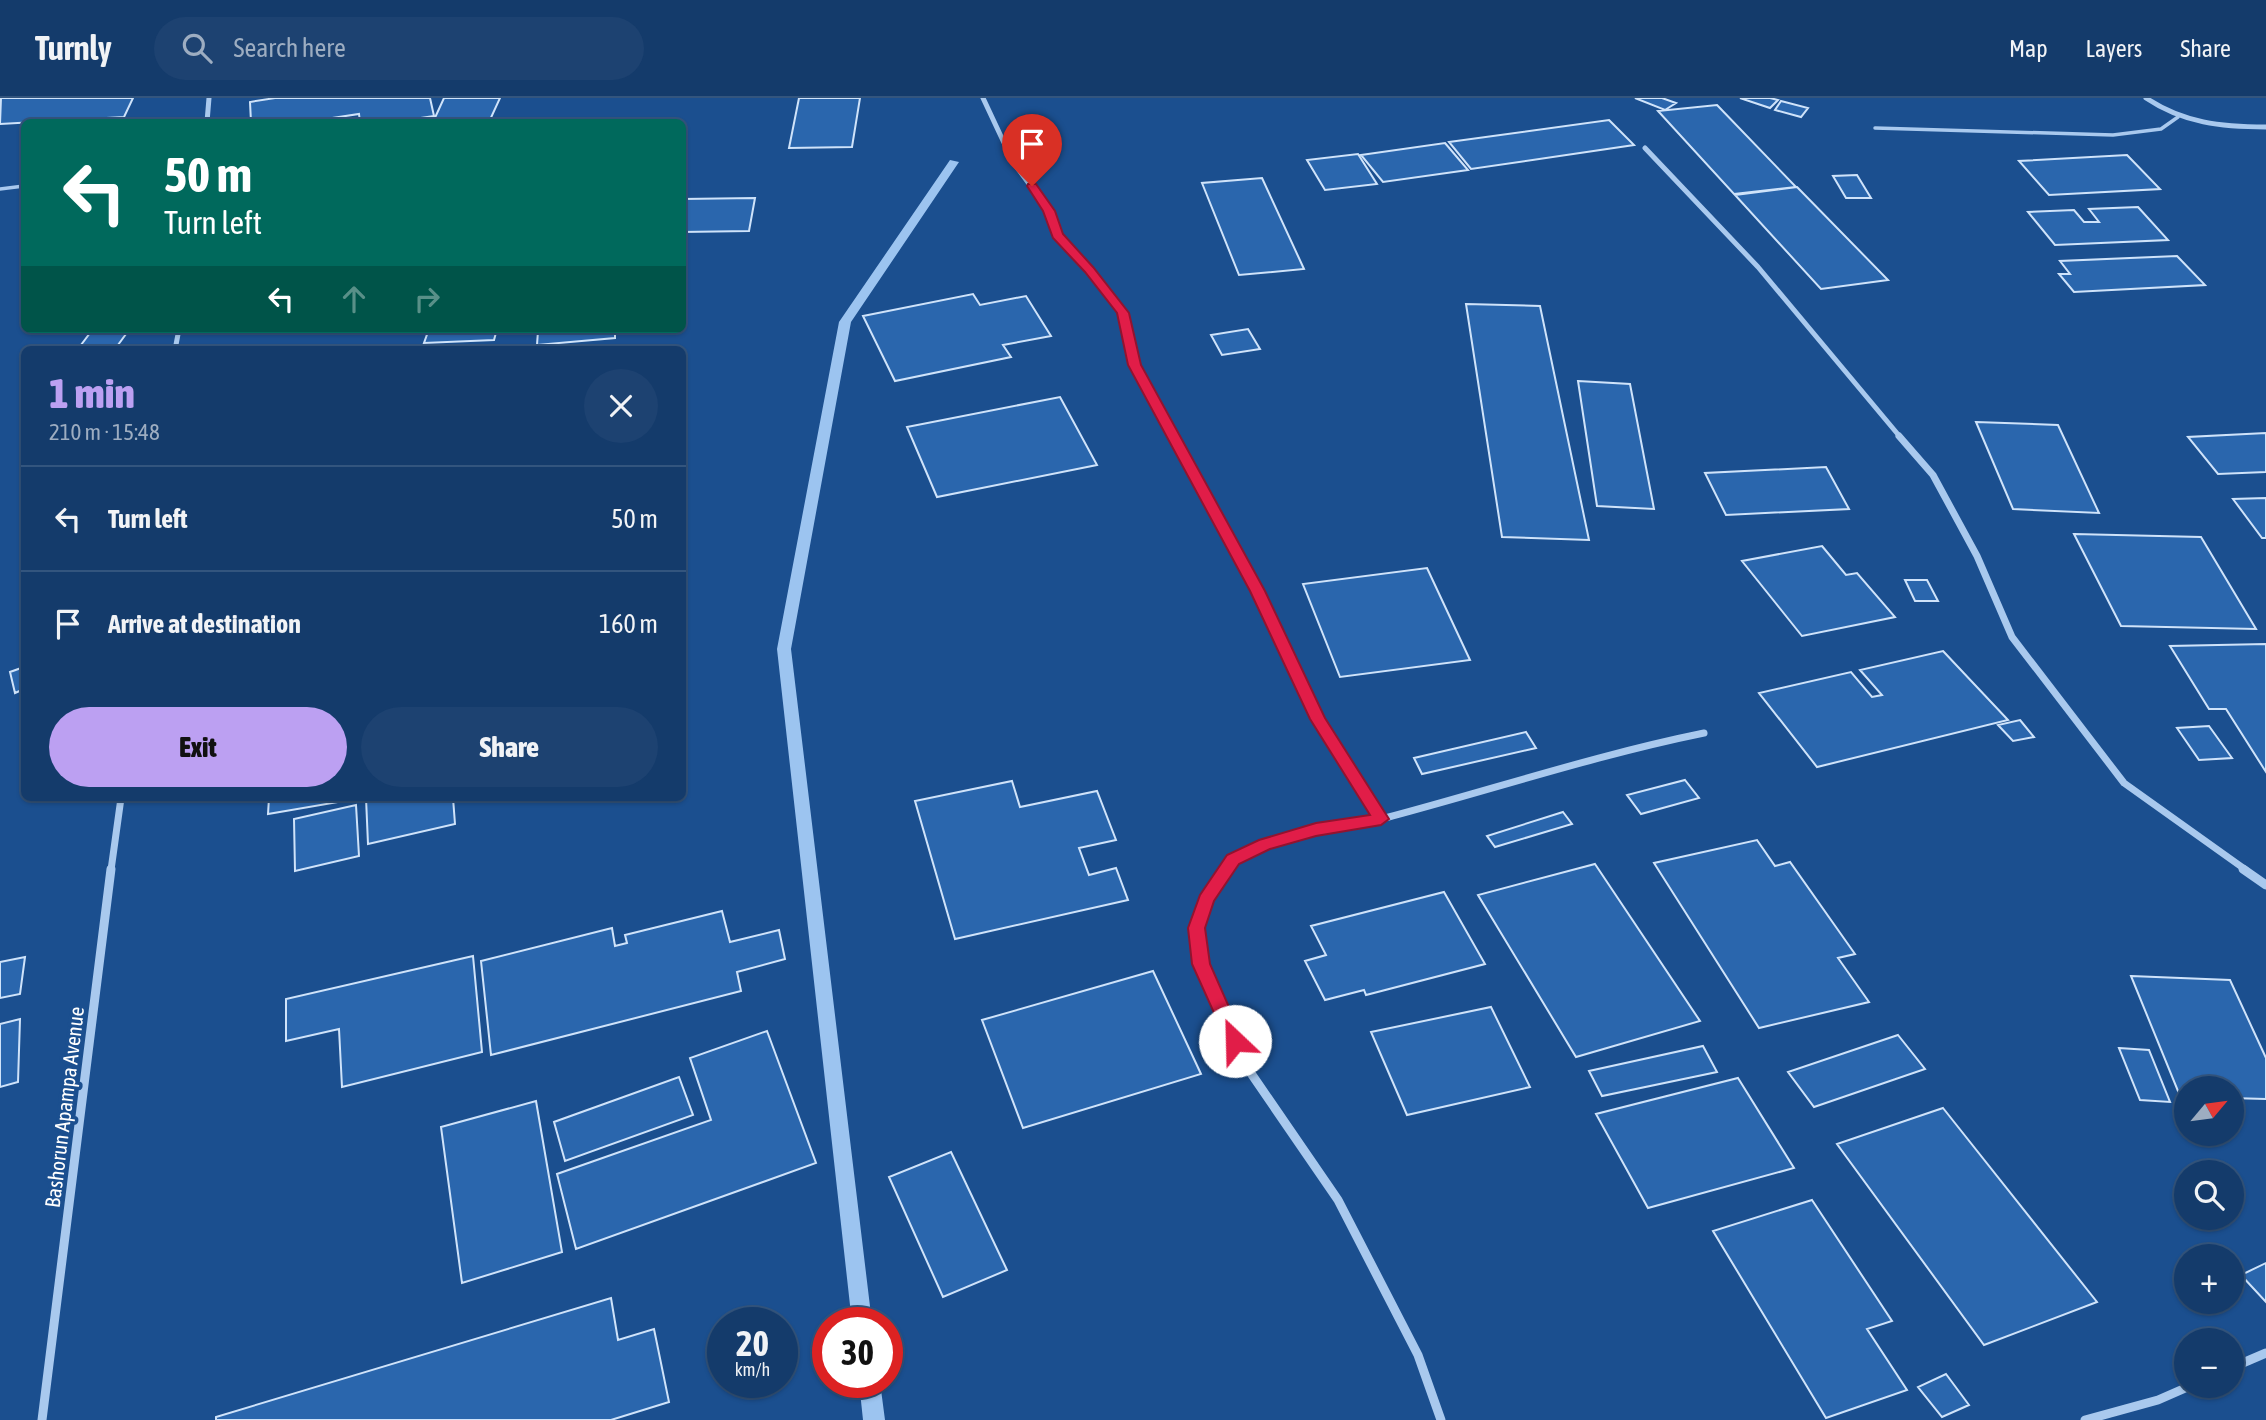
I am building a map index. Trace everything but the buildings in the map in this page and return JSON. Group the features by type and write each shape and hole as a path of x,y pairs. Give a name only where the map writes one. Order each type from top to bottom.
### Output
{"street":[{"path":"207,119 209,98"},
{"path":"983,98 1013,162 1049,211 1057,235 1089,269 1123,313 1135,365 1258,591 1318,719 1381,819"},
{"path":"2146,98 2178,117 2225,126 2266,127"},
{"path":"1645,148 1758,267 1846,375 1933,475 1977,556 2012,636 2124,783 2266,885"},
{"path":"1441,1420 1418,1355 1338,1200 1246,1066 1201,964 1196,928 1206,900 1233,860 1265,844 1316,830 1381,819 1639,746 1704,733"},
{"name":"Bashorun Apampa Avenue","path":"42,1420 121,801"},
{"path":"2244,1362 2266,1353"},
{"path":"2085,1420 2174,1393"}],"lane":[{"path":"1875,128 2113,135 2161,130 2178,117"},
{"path":"0,189 21,186"}],"waterway":[{"path":"860,1307 784,649 845,322 954,162"},
{"path":"871,1398 874,1420"}],"route":[{"path":"1032,186 1049,211 1057,235 1089,269 1123,313 1135,365 1258,591 1318,719 1381,819 1316,830 1265,844 1233,860 1206,900 1196,928 1201,964 1235,1041"}]}
